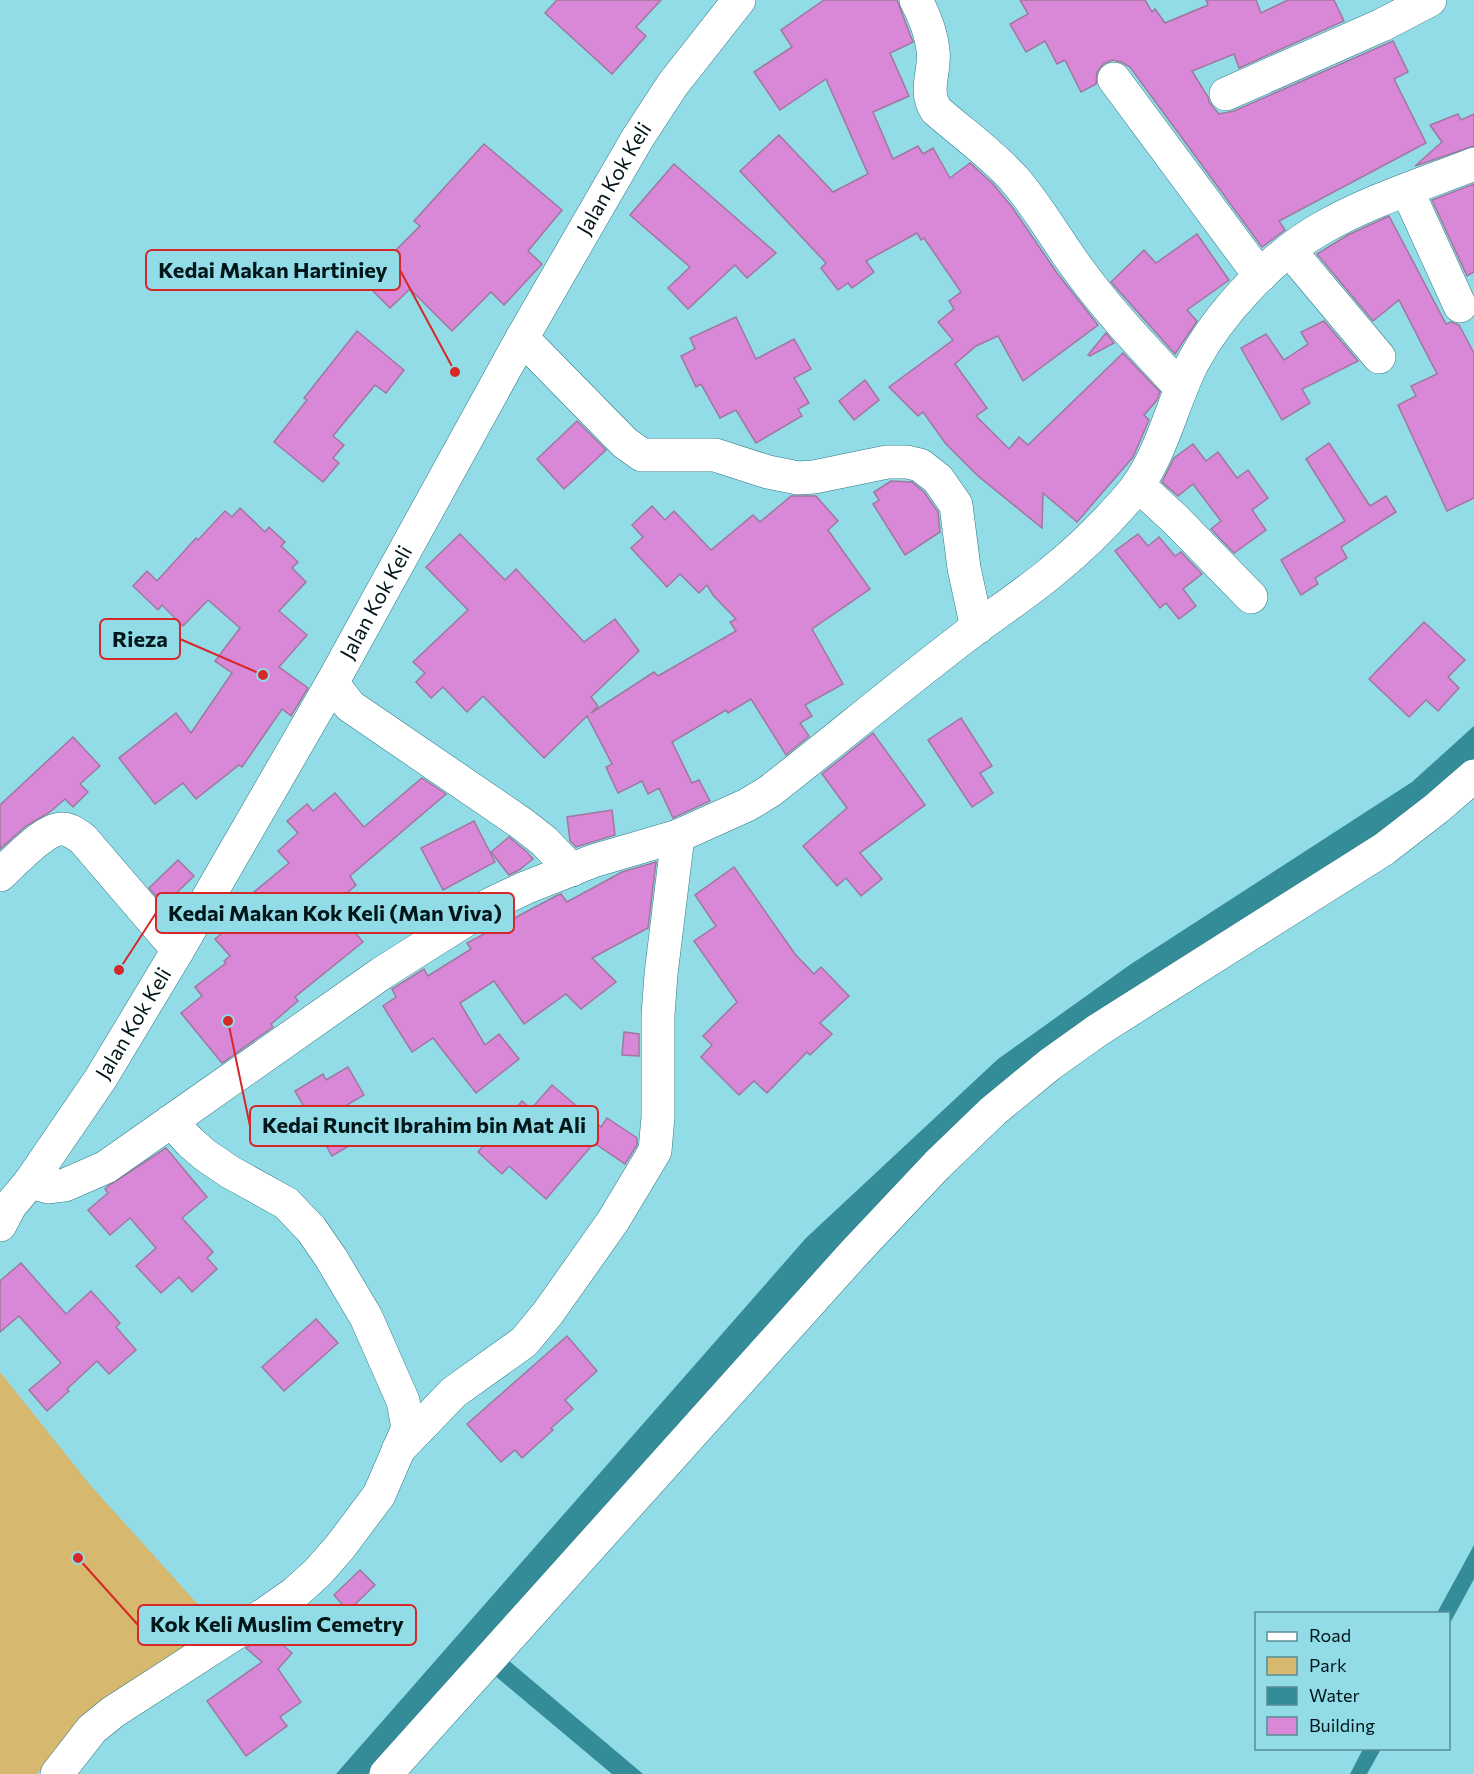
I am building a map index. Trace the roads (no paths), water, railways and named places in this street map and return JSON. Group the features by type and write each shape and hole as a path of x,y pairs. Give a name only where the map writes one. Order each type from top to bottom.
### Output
{"street":[{"name":"Jalan Kok Keli","path":"10,1206 101,1078 178,950 332,683 522,338 637,139 673,84 739,0"},
{"path":"916,0 929,31 933,51 929,92 936,110 1013,177 1045,218 1065,252 1083,276 1126,328 1180,387"},
{"path":"1226,93 1371,30 1430,0"},
{"path":"1114,79 1260,276"},
{"path":"10,1206 49,1187 65,1185 89,1176 126,1154 171,1120 423,945 491,904 572,870 678,836 739,809 770,791 977,628 1056,569 1114,513 1137,485 1159,446 1180,387 1202,346 1217,324 1260,276 1319,229 1339,218 1474,164"},
{"path":"1407,190 1460,306"},
{"path":"1290,251 1379,357"},
{"path":"522,338 625,443 642,455 715,455 768,472 798,478 814,477 887,462 907,462 928,470 951,495 956,505 964,568 977,628"},
{"path":"1137,485 1176,520 1251,597"},
{"path":"332,683 350,706 521,823 544,841 572,870"},
{"path":"386,1774 855,1252 937,1165 993,1111 1049,1065 1098,1030 1384,849 1474,777"},
{"path":"0,875 51,832 62,828 72,831 83,839 178,950"},
{"path":"397,1451 454,1392 524,1341 548,1313 613,1221 655,1151 658,1117 658,1015 678,836"},
{"path":"57,1774 92,1729 112,1712 268,1612 295,1593 318,1572 379,1495 408,1428 403,1401 366,1317 311,1229 286,1203 230,1172 205,1155 171,1120"}],"water":[{"path":"1474,726 1474,766 1410,824 1022,1071 489,1644 643,1774 612,1774 475,1659 368,1774 336,1774 806,1238 998,1059 1131,964 1412,782"},
{"path":"1474,1545 1474,1579 1450,1623 1450,1612 1438,1612"},
{"path":"1362,1750 1380,1750 1367,1774 1350,1774"}],"place":[{"name":"Kedai Makan Hartiniey","path":"455,372"},
{"name":"Rieza","path":"263,675"},
{"name":"Kedai Makan Kok Keli (Man Viva)","path":"119,970"},
{"name":"Kedai Runcit Ibrahim bin Mat Ali","path":"228,1021"},
{"name":"Kok Keli Muslim Cemetry","path":"78,1558"}]}
